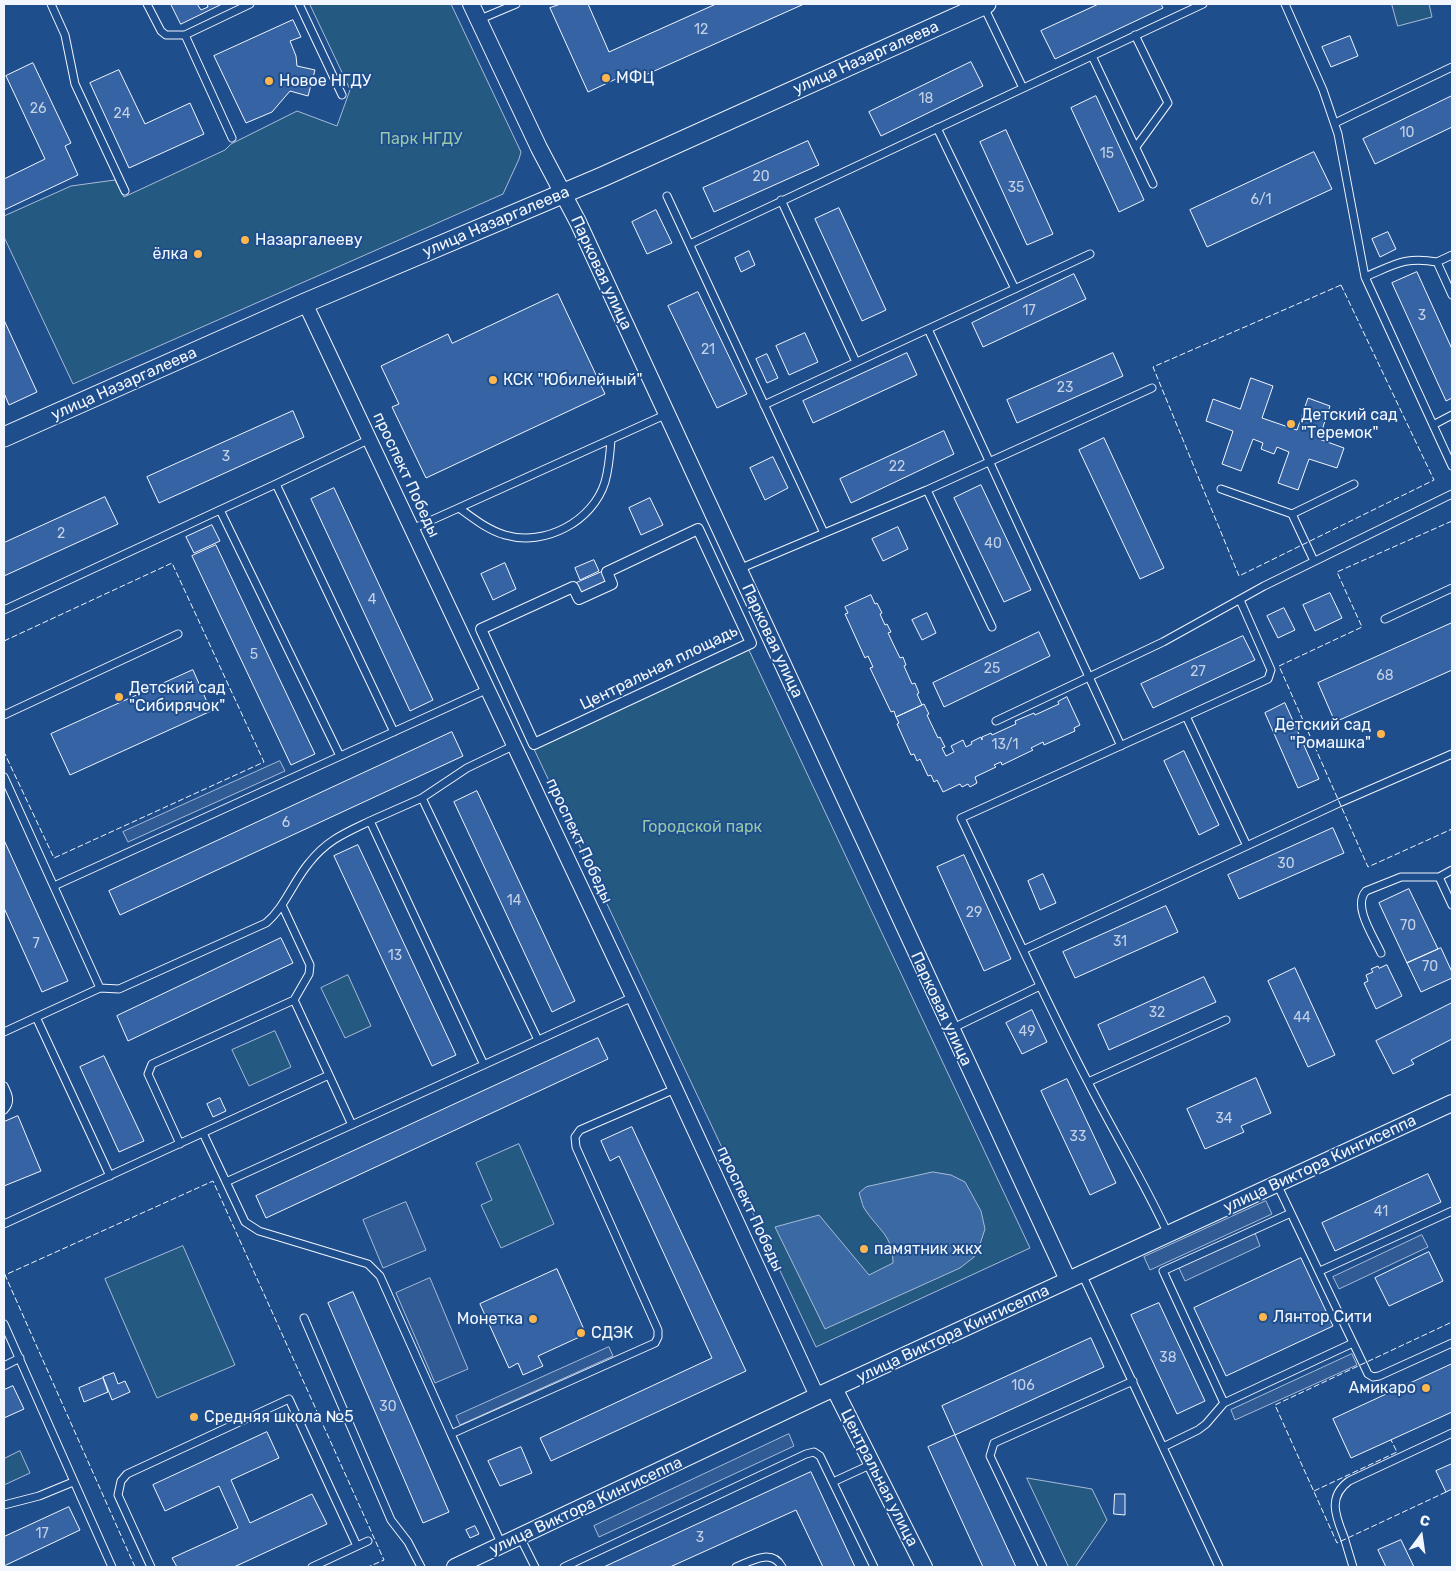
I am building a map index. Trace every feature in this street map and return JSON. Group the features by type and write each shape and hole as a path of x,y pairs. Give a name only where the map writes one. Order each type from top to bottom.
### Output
{"main road":[{"name":"улица Назаргалеева","path":"4,437 305,303 563,193 984,4"}],"street":[{"name":"Парковая улица","path":"471,4 539,148 578,222 951,1029 1075,1277"},
{"name":"проспект Победы","path":"305,303 515,745 817,1396"},
{"name":"Центральная площадь","path":"698,529 751,643 534,744 481,629 573,587 579,599 612,584 607,572 698,529"},
{"name":"улица Виктора Кингисеппа","path":"455,1567 834,1388 1452,1103"},
{"name":"Центральная улица","path":"834,1388 924,1567"}],"lane":[{"path":"51,4 65,36 75,84 125,191"},
{"path":"147,4 161,31 166,35 185,35 250,4"},
{"path":"299,4 342,95"},
{"path":"478,20 516,4"},
{"path":"984,4 1023,88"},
{"path":"690,244 1203,4"},
{"path":"1285,4 1323,90 1335,123 1366,277 1452,466"},
{"path":"185,35 232,138"},
{"path":"1136,35 1168,103 1136,147"},
{"path":"1092,56 1153,184"},
{"path":"1335,123 1452,67"},
{"path":"937,128 1015,289"},
{"path":"667,196 824,533"},
{"path":"781,200 856,362"},
{"path":"764,405 1090,254"},
{"path":"1366,277 1403,261 1422,260 1437,262 1452,255"},
{"path":"1437,262 1452,296"},
{"path":"928,329 1121,746"},
{"path":"739,569 928,490 1152,388"},
{"path":"412,529 667,414"},
{"path":"1433,424 1452,416"},
{"path":"4,610 370,439"},
{"path":"459,508 478,523 507,536 530,538 553,533 579,519 598,498 605,483 611,440"},
{"path":"276,484 394,732"},
{"path":"1221,489 1292,514 1354,484"},
{"path":"928,490 992,627"},
{"path":"996,721 1163,642 1264,586 1452,494"},
{"path":"220,510 340,756"},
{"path":"1292,514 1314,562"},
{"path":"1385,619 1452,588"},
{"path":"1168,1234 1040,986 961,818 1268,679 1271,670 1240,600"},
{"path":"4,715 178,634"},
{"path":"54,886 488,689"},
{"path":"1186,716 1247,846"},
{"path":"4,1032 100,988 119,989 266,923 282,905 309,862 333,839 422,798 467,768 515,745"},
{"path":"1024,950 1339,803 1452,754"},
{"path":"4,778 100,988"},
{"path":"422,798 538,1040"},
{"path":"370,821 484,1065"},
{"path":"1381,953 1361,909 1362,895 1366,891 1401,877 1439,877 1452,870"},
{"path":"1439,877 1452,905"},
{"path":"180,1144 148,1074 152,1064 294,1000 309,974 310,965 282,905"},
{"path":"951,1029 1040,986"},
{"path":"226,1182 633,997"},
{"path":"294,1000 352,1125"},
{"path":"36,1017 110,1176"},
{"path":"1088,1082 1226,1020"},
{"path":"4,1224 329,1075"},
{"path":"4,1086 9,1101 4,1110"},
{"path":"451,1434 655,1343 658,1337 658,1330 576,1147 575,1137 580,1130 675,1089"},
{"path":"203,1133 245,1222 251,1227 368,1264 375,1269 380,1276 502,1545"},
{"path":"1277,1183 1368,1374 1379,1376 1452,1343"},
{"path":"1320,1271 1452,1211"},
{"path":"1224,1403 1163,1271 1291,1212"},
{"path":"1075,1277 1132,1381 1217,1567"},
{"path":"304,1318 391,1520 408,1542 422,1567"},
{"path":"4,1324 112,1567"},
{"path":"1163,1447 1198,1430 1206,1424 1224,1403 1353,1343"},
{"path":"4,1366 20,1358"},
{"path":"1043,1567 990,1456 994,1443 1132,1381"},
{"path":"151,1567 118,1495 121,1480 127,1474 289,1399 357,1546"},
{"path":"1353,1567 1335,1514 1338,1493 1341,1487 1452,1433"},
{"path":"564,1567 806,1454 814,1452 820,1456 834,1482 874,1567"},
{"path":"834,1482 873,1463"},
{"path":"4,1505 38,1496 73,1482"},
{"path":"520,1536 535,1567"},
{"path":"312,1567 368,1541"},
{"path":"736,1567 760,1557 771,1557 779,1561 782,1567"}],"green space":[{"name":"Парк НГДУ","path":"310,4 451,4 521,152 503,194 73,384 4,237 4,216 71,186 115,180 124,197 225,150 231,144 297,111 337,126 350,90"},
{"path":"1392,4 1429,4 1432,17 1398,26"},
{"name":"Городской парк","path":"748,648 1030,1248 816,1347 533,747"},
{"path":"348,975 371,1026 345,1038 321,988"},
{"path":"275,1031 291,1067 249,1086 232,1050"},
{"path":"519,1144 554,1224 501,1248 481,1205 492,1200 476,1163"},
{"path":"183,1246 235,1365 157,1398 105,1279"},
{"path":"20,1451 30,1473 4,1485 4,1459"},
{"path":"1027,1478 1092,1489 1107,1520 1075,1567 1069,1567"}],"shaded area":[{"path":"280,761 285,771 128,842 123,832"},
{"path":"933,1172 951,1175 965,1182 981,1211 985,1229 974,1257 960,1268 825,1329 775,1227 819,1215 869,1275 893,1263 892,1254 888,1239 869,1216 859,1193 866,1187"},
{"path":"1266,1201 1272,1214 1150,1270 1144,1257"},
{"path":"406,1202 426,1250 383,1268 363,1220"},
{"path":"1255,1233 1260,1246 1185,1281 1179,1268"},
{"path":"1422,1235 1428,1247 1339,1289 1333,1277"},
{"path":"430,1278 468,1369 435,1383 396,1293"},
{"path":"609,1347 613,1356 460,1425 456,1416"},
{"path":"1352,1354 1357,1365 1235,1420 1231,1410"},
{"path":"789,1434 794,1446 599,1537 594,1526"}],"building":[{"path":"171,4 197,4 201,10 208,7 207,4 222,4 181,24"},
{"path":"561,4 588,4 609,52 716,4 804,4 632,81 629,73 588,92 550,8"},
{"path":"1099,4 1161,4 1163,8 1055,59 1041,31"},
{"name":"Новое НГДУ","path":"293,20 301,37 290,41 296,56 297,66 315,70 308,96 290,91 272,112 246,123 214,56"},
{"path":"1350,36 1358,56 1331,67 1322,47"},
{"path":"971,62 983,86 881,136 869,112"},
{"path":"33,63 71,143 65,146 78,175 4,210 4,179 45,159 6,76"},
{"path":"119,70 145,124 190,103 204,134 129,168 90,83"},
{"path":"1096,96 1144,200 1119,212 1071,108"},
{"path":"1452,96 1452,127 1375,164 1363,139"},
{"path":"1006,130 1053,234 1027,245 980,142"},
{"path":"808,141 819,165 714,212 703,188"},
{"path":"1314,152 1332,189 1207,247 1190,210"},
{"path":"839,208 886,310 862,321 815,219"},
{"path":"656,210 672,243 647,254 632,222"},
{"path":"1388,232 1396,249 1380,257 1372,239"},
{"path":"749,251 755,265 741,272 735,258"},
{"path":"1417,272 1452,349 1452,398 1446,401 1392,283"},
{"path":"1074,274 1086,299 983,347 972,323"},
{"path":"698,292 747,394 717,408 668,306"},
{"name":"КСК \"Юбилейный\"","path":"558,294 605,394 426,478 392,407 399,404 381,366 448,334 452,343"},
{"path":"4,320 37,392 9,405 4,393"},
{"path":"805,333 818,362 789,375 776,346"},
{"path":"907,353 917,375 813,423 803,401"},
{"path":"1113,353 1123,376 1017,423 1007,400"},
{"path":"767,354 778,378 767,383 756,359"},
{"path":"1251,378 1273,386 1262,418 1297,430 1308,398 1330,406 1319,439 1344,448 1337,468 1309,459 1298,490 1278,483 1289,452 1277,447 1274,454 1261,449 1263,443 1253,439 1241,471 1222,464 1233,431 1206,421 1213,399 1240,409"},
{"path":"293,411 304,437 159,503 147,477"},
{"path":"944,431 954,454 851,503 840,479"},
{"path":"1104,438 1164,568 1140,579 1079,450"},
{"path":"773,457 788,488 765,500 750,468"},
{"path":"981,485 1031,590 1004,602 954,498"},
{"path":"334,488 433,700 410,711 311,499"},
{"path":"105,497 118,524 4,576 4,543"},
{"path":"650,498 663,525 641,535 629,508"},
{"path":"212,525 220,541 194,553 186,537"},
{"path":"898,527 908,549 883,561 872,539"},
{"path":"216,545 315,754 291,765 192,556"},
{"path":"594,560 599,571 580,580 575,568"},
{"path":"505,563 516,589 493,600 481,574"},
{"path":"604,571 610,583 580,597 574,584"},
{"path":"1330,593 1342,618 1315,631 1303,605"},
{"path":"871,595 882,613 880,614 885,625 887,624 891,632 888,633 900,658 903,657 906,665 904,666 912,684 915,683 922,705 896,717 894,711 891,712 870,668 873,667 868,656 865,658 845,614 848,613 845,607"},
{"path":"1284,608 1295,630 1278,638 1267,616"},
{"path":"927,613 936,633 922,640 912,620"},
{"path":"1452,623 1452,670 1335,722 1318,683"},
{"path":"1039,632 1050,656 944,707 933,683"},
{"path":"1243,636 1255,660 1153,708 1141,684"},
{"path":"193,670 211,711 70,775 51,734"},
{"path":"1067,697 1080,725 1074,728 1075,731 1044,745 1043,742 1031,748 1033,750 1002,765 1001,762 994,765 996,767 975,777 977,783 970,787 968,784 962,787 960,784 943,792 937,780 934,782 931,775 928,776 920,759 917,761 914,754 911,755 897,724 899,723 896,717 924,704 938,738 940,737 945,747 942,748 946,756 954,752 951,746 963,740 966,747 981,737 982,740 982,737 991,733 992,735 1016,724 1015,721 1034,713 1035,715 1059,704 1058,702"},
{"path":"1285,703 1319,779 1298,788 1265,713"},
{"path":"452,732 463,756 120,915 109,891"},
{"path":"1184,751 1219,825 1199,835 1164,761"},
{"path":"477,791 575,1001 552,1012 454,802"},
{"path":"1333,828 1344,853 1239,899 1228,875"},
{"path":"4,840 68,981 42,992 4,908"},
{"path":"358,845 456,1055 432,1066 334,856"},
{"path":"964,855 1011,959 984,971 937,867"},
{"path":"1043,874 1056,903 1040,910 1028,881"},
{"path":"1409,889 1438,949 1407,963 1379,903"},
{"path":"1166,906 1178,932 1075,978 1063,952"},
{"path":"281,938 293,963 128,1041 117,1016"},
{"path":"1441,948 1452,972 1452,978 1421,992 1407,963"},
{"path":"1387,965 1402,996 1376,1009 1364,983 1368,981 1366,975 1373,972 1371,969"},
{"path":"1295,968 1335,1055 1308,1067 1268,981"},
{"path":"1204,977 1216,1002 1109,1050 1098,1025"},
{"path":"1452,1003 1452,1039 1411,1060 1414,1064 1393,1074 1376,1041"},
{"path":"1032,1010 1047,1042 1022,1054 1006,1023"},
{"path":"598,1038 608,1059 266,1218 256,1196"},
{"path":"104,1056 144,1141 119,1152 80,1067"},
{"path":"1256,1078 1271,1113 1241,1126 1244,1132 1205,1149 1187,1109"},
{"path":"1067,1079 1116,1183 1090,1195 1041,1091"},
{"path":"220,1098 226,1111 213,1117 207,1104"},
{"path":"18,1116 41,1171 4,1186 4,1122"},
{"path":"632,1127 746,1371 551,1461 540,1438 712,1358 619,1156 610,1161 601,1141"},
{"path":"1428,1174 1441,1202 1335,1251 1322,1223"},
{"path":"1429,1252 1443,1281 1389,1306 1375,1278"},
{"name":"Лянтор Сити","path":"1301,1258 1333,1326 1226,1376 1194,1308"},
{"name":"Монетка","path":"557,1269 586,1334 538,1356 543,1366 523,1375 518,1363 509,1368 480,1304"},
{"path":"353,1292 449,1512 423,1523 328,1303"},
{"path":"1159,1303 1205,1401 1177,1414 1131,1315"},
{"path":"1091,1338 1104,1367 955,1435 942,1406"},
{"name":"Амикаро","path":"1452,1364 1452,1412 1351,1458 1333,1419"},
{"path":"114,1373 118,1384 125,1381 130,1392 112,1400 103,1377"},
{"path":"103,1378 108,1392 84,1402 79,1388"},
{"path":"13,1386 24,1409 4,1418 4,1390"},
{"path":"267,1432 279,1458 231,1480 250,1523 312,1494 327,1524 234,1567 177,1567 172,1558 238,1528 219,1486 165,1511 153,1485"},
{"path":"955,1435 1016,1567 983,1567 928,1447"},
{"path":"521,1447 532,1473 500,1486 488,1461"},
{"path":"1452,1464 1452,1489 1446,1492 1436,1471"},
{"path":"811,1472 855,1567 823,1567 796,1510 670,1567 604,1567"},
{"path":"1115,1494 1125,1494 1125,1515 1114,1514"},
{"path":"69,1507 80,1530 4,1566 4,1537"},
{"path":"475,1526 479,1534 470,1538 466,1530"},
{"path":"1401,1540 1414,1567 1386,1567 1378,1550"}],"fence":[{"path":"1341,285 1434,480 1239,576 1153,367 1341,285"},
{"path":"1452,521 1337,572 1362,627 1279,666 1368,867 1452,829"},
{"path":"4,641 172,563 264,762 54,858 4,752"},
{"path":"135,1567 5,1275 213,1181 384,1560 368,1567"},
{"path":"1446,1492 1337,1543 1275,1405 1452,1322"},
{"path":"1314,1491 1397,1452 1391,1440"}],"place":[{"name":"МФЦ","path":"606,78"},
{"name":"Новое НГДУ","path":"269,81"},
{"name":"Назаргалееву","path":"245,240"},
{"name":"ёлка","path":"198,254"},
{"name":"КСК \"Юбилейный\"","path":"493,380"},
{"name":"Детский сад \"Теремок\"","path":"1291,424"},
{"name":"Детский сад \"Сибирячок\"","path":"119,697"},
{"name":"Детский сад \"Ромашка\"","path":"1381,734"},
{"name":"памятник жкх","path":"864,1249"},
{"name":"Лянтор Сити","path":"1263,1317"},
{"name":"Монетка","path":"533,1319"},
{"name":"СДЭК","path":"581,1333"},
{"name":"Амикаро","path":"1426,1388"},
{"name":"Средняя школа №5","path":"194,1417"}]}
